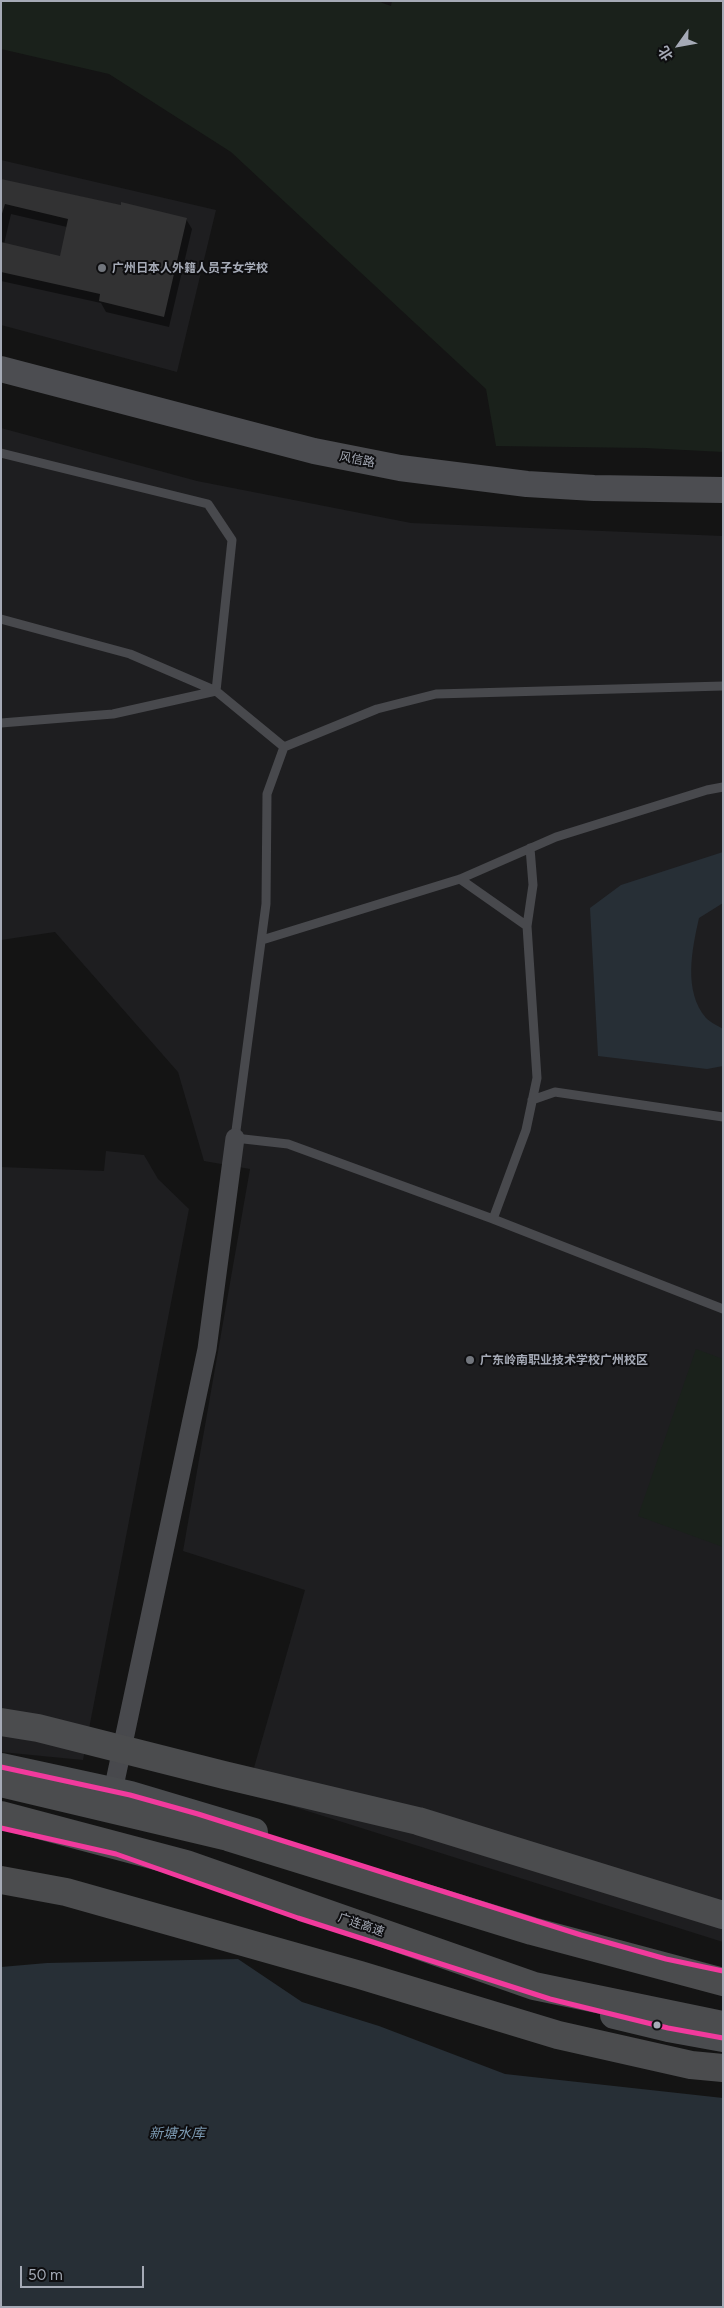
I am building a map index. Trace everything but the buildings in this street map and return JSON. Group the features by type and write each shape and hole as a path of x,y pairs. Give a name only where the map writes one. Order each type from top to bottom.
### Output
{"highway":[{"path":"1,1722 38,1728 418,1821 723,1915"},
{"path":"1,1783 228,1836 532,1931 723,1982"},
{"name":"广连高速","path":"1,1815 186,1864 534,1986 723,2025"},
{"path":"1,1880 66,1892 360,1975 558,2035 691,2065 723,2068"}],"main road":[{"path":"1,1767 113,1792 294,1844 581,1935 666,1959 723,1971"},
{"path":"1,1828 116,1854 298,1918 550,1999 668,2028 723,2038"}],"street":[{"name":"风信路","path":"1,369 314,451 400,468 527,484 594,488 723,490"},
{"name":"风信路","path":"1,382 255,449 427,484 520,497 572,501 723,505"},
{"path":"113,1792 207,1349 235,1138"}],"lane":[{"path":"1,453 208,504 232,540 216,691"},
{"path":"1,619 130,654 216,691 284,747"},
{"path":"723,686 436,694 377,709 284,747 267,794 266,904 235,1138 288,1144 493,1219 723,1309"},
{"path":"1,723 113,714 216,691"},
{"path":"262,940 460,879 566,834 707,790 723,787"},
{"path":"493,1219 526,1130 537,1078 527,926 533,884 530,848"},
{"path":"460,879 527,926"},
{"path":"532,1100 555,1092 723,1117"}],"shaded area":[{"path":"1,1 377,1 391,6 392,1 723,1 723,452 646,448 496,446 486,389 231,152 109,74 1,49"},
{"name":"广州日本人外籍人员子女学校","path":"1,160 216,210 177,372 1,325"},
{"name":"广东岭南职业技术学校广州校区","path":"1,428 197,481 411,523 723,536 723,1942 247,1792 305,1590 183,1551 250,1169 204,1161 178,1072 55,932 1,940"},
{"path":"106,1151 144,1155 158,1179 189,1209 83,1760 1,1752 1,1167 104,1171"},
{"path":"696,1349 723,1359 723,1547 638,1516"}],"water":[{"path":"723,852 723,903 699,918 691,969 694,995 699,1007 706,1018 723,1029 723,1066 707,1069 598,1056 590,908 621,885"},
{"name":"新塘水库","path":"238,1959 302,2002 379,2026 505,2074 723,2098 723,2307 1,2307 1,1967 47,1963"}],"transit line":[{"path":"1,1767 130,1795 198,1814 581,1935 666,1959 723,1971"},
{"path":"1,1828 116,1854 298,1918 550,1999 668,2028 723,2038"}],"place":[{"name":"广州日本人外籍人员子女学校","path":"102,268"},
{"name":"广东岭南职业技术学校广州校区","path":"470,1360"}]}
